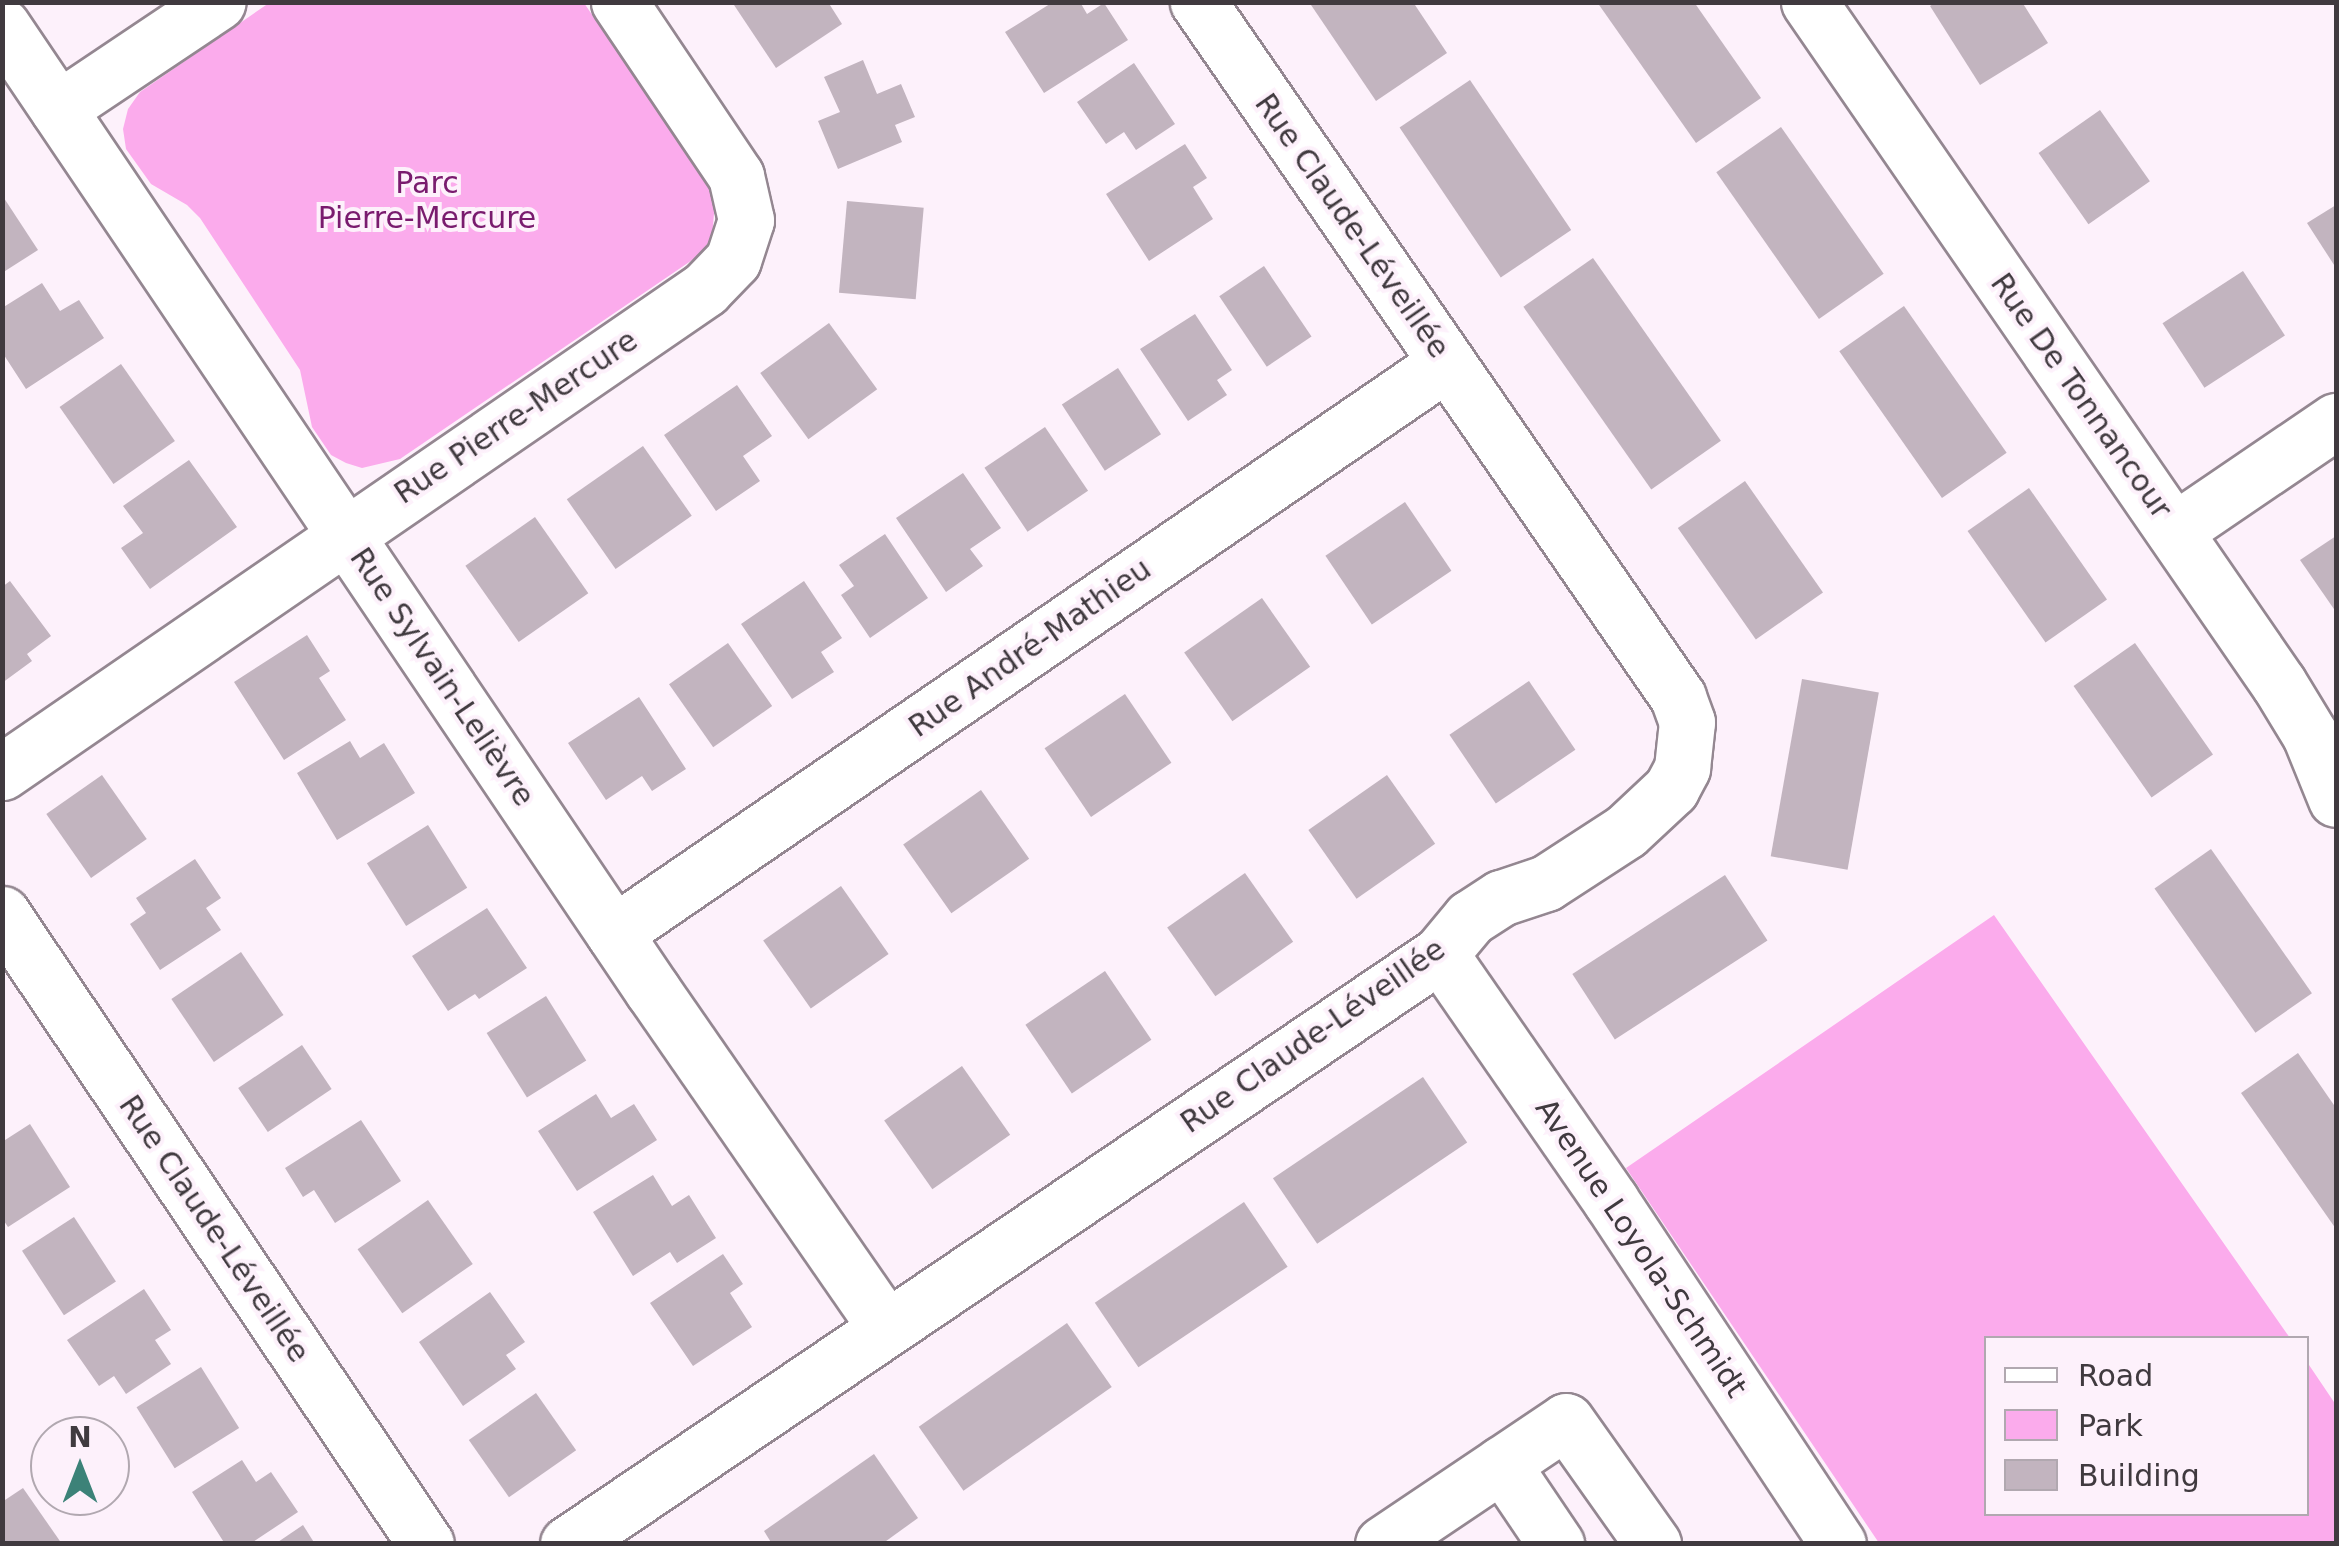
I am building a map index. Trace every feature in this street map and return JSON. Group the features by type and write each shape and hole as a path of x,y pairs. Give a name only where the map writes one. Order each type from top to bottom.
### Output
{"street":[{"path":"58,109 218,2"},
{"name":"Rue Pierre-Mercure","path":"2,772 705,289 733,260 746,220 736,176 620,2"},
{"name":"Rue Claude-Léveillée","path":"568,1544 1440,954 1470,918 1501,898 1546,884 1648,814 1672,789 1682,768 1688,722 1678,697 1198,2"},
{"name":"Rue De Tonnancour","path":"1809,2 2295,709 2336,798"},
{"name":"Rue Sylvain-Lelièvre","path":"2,26 614,933 885,1326"},
{"name":"Rue André-Mathieu","path":"614,933 1446,363"},
{"path":"2174,531 2336,420"},
{"name":"Rue Claude-Léveillée","path":"2,914 426,1544"},
{"name":"Avenue Loyola-Schmidt","path":"1440,954 1612,1201 1838,1544"},
{"path":"1383,1544 1566,1420 1653,1544"},
{"path":"1502,1464 1556,1544"}],"green space":[{"name":"Parc Pierre-Mercure","path":"269,3 584,3 707,181 715,201 712,238 701,254 400,459 362,468 346,463 331,455 312,427 300,370 200,218 187,205 151,184 126,149 123,129 128,109 140,92"},
{"path":"1994,915 2289,1336 1984,1336 1984,1516 2309,1516 2309,1365 2336,1405 2336,1543 1879,1543 1626,1168"}],"building":[{"path":"732,2 828,2 842,24 776,68"},
{"path":"1053,2 1080,2 1087,14 1104,3 1128,40 1044,93 1005,32"},
{"path":"1309,2 1413,2 1447,53 1376,101"},
{"path":"1597,2 1694,2 1761,98 1696,143"},
{"path":"1936,2 2022,2 2048,43 1980,85 1930,6"},
{"path":"863,60 877,94 901,84 915,117 895,125 902,142 838,169 818,121 840,112 824,77"},
{"path":"1134,63 1175,124 1136,150 1124,132 1106,144 1077,102"},
{"path":"1470,80 1571,230 1501,278 1400,128"},
{"path":"2100,110 2150,181 2088,224 2039,153"},
{"path":"1781,127 1884,274 1819,319 1716,172"},
{"path":"1185,144 1207,178 1193,187 1213,219 1149,261 1106,194"},
{"path":"2,195 38,250 2,273"},
{"path":"847,201 924,208 916,299 839,293"},
{"path":"2336,205 2336,268 2307,223"},
{"path":"1593,258 1721,441 1651,489 1523,307"},
{"path":"1264,266 1312,336 1267,367 1219,296"},
{"path":"2243,271 2285,336 2204,388 2162,323"},
{"path":"42,283 60,311 79,300 104,338 26,389 2,352 2,308"},
{"path":"1904,306 2007,453 1942,498 1839,351"},
{"path":"1195,314 1232,370 1217,380 1227,395 1188,421 1140,349"},
{"path":"829,323 877,389 808,439 760,373"},
{"path":"121,364 175,441 113,484 60,407"},
{"path":"1118,368 1161,434 1105,471 1062,404"},
{"path":"737,385 772,436 743,456 760,481 716,511 664,435"},
{"path":"1045,427 1088,491 1028,532 984,468"},
{"path":"643,446 692,516 616,569 567,499"},
{"path":"189,460 237,527 150,589 121,548 143,533 123,506"},
{"path":"963,473 1001,528 970,549 983,566 946,592 896,518"},
{"path":"1745,481 1823,592 1756,639 1678,528"},
{"path":"2029,488 2107,599 2046,642 1968,531"},
{"path":"1405,502 1451,571 1372,624 1325,556"},
{"path":"535,517 588,593 519,642 465,566"},
{"path":"885,534 928,598 870,638 841,595 854,586 839,565"},
{"path":"2336,536 2336,612 2300,560"},
{"path":"10,581 51,636 27,654 32,661 2,683 2,587"},
{"path":"804,581 842,638 821,652 834,672 792,699 741,624"},
{"path":"1262,598 1310,667 1232,721 1184,652"},
{"path":"307,635 330,671 319,678 346,720 284,760 234,682"},
{"path":"728,643 772,706 713,747 669,684"},
{"path":"2135,643 2213,754 2152,797 2074,686"},
{"path":"1802,679 1879,693 1848,870 1771,856"},
{"path":"1529,681 1575,750 1496,803 1449,735"},
{"path":"1125,694 1171,763 1091,817 1045,748"},
{"path":"639,697 686,769 652,791 642,776 606,800 568,743"},
{"path":"350,741 360,758 384,743 415,793 337,840 297,773"},
{"path":"102,775 147,839 91,878 46,814"},
{"path":"1387,775 1435,844 1357,899 1308,830"},
{"path":"981,790 1029,859 951,913 903,844"},
{"path":"428,825 467,888 406,926 367,863"},
{"path":"2211,849 2312,993 2255,1033 2154,889"},
{"path":"195,859 221,898 206,908 221,930 160,970 130,924 146,913 136,898"},
{"path":"1245,873 1293,942 1215,996 1167,927"},
{"path":"1725,875 1767,940 1615,1040 1572,974"},
{"path":"841,886 889,954 811,1008 763,940"},
{"path":"487,908 527,968 479,999 475,994 448,1011 412,956"},
{"path":"241,952 283,1015 214,1062 171,999"},
{"path":"1105,971 1151,1040 1072,1093 1025,1025"},
{"path":"546,996 586,1060 527,1098 487,1033"},
{"path":"302,1045 332,1089 268,1132 238,1088"},
{"path":"2298,1053 2336,1108 2336,1229 2241,1093"},
{"path":"962,1066 1010,1135 932,1189 884,1120"},
{"path":"1423,1077 1467,1142 1317,1244 1273,1178"},
{"path":"596,1094 611,1118 634,1104 657,1140 577,1191 538,1131"},
{"path":"361,1120 401,1181 335,1223 314,1190 303,1197 285,1168"},
{"path":"30,1124 70,1187 8,1227 2,1218 2,1142"},
{"path":"653,1175 672,1206 689,1195 716,1238 677,1263 670,1252 633,1276 593,1212"},
{"path":"428,1200 473,1264 402,1313 358,1249"},
{"path":"1244,1202 1288,1267 1138,1367 1095,1303"},
{"path":"74,1217 116,1282 64,1315 22,1251"},
{"path":"723,1254 743,1284 730,1293 752,1327 693,1366 650,1303"},
{"path":"144,1289 171,1330 155,1340 171,1364 126,1394 114,1376 99,1386 67,1340"},
{"path":"490,1292 525,1342 506,1355 516,1369 463,1406 419,1342"},
{"path":"1067,1323 1112,1387 963,1491 919,1427"},
{"path":"201,1367 239,1428 175,1468 137,1407"},
{"path":"536,1393 576,1450 509,1497 469,1440"},
{"path":"874,1454 918,1518 882,1544 772,1544 764,1531"},
{"path":"242,1460 256,1482 271,1472 298,1512 250,1544 225,1544 192,1492"},
{"path":"23,1488 30,1498 30,1516 42,1516 62,1544 2,1544 2,1502"},
{"path":"303,1525 315,1544 275,1544"}]}
